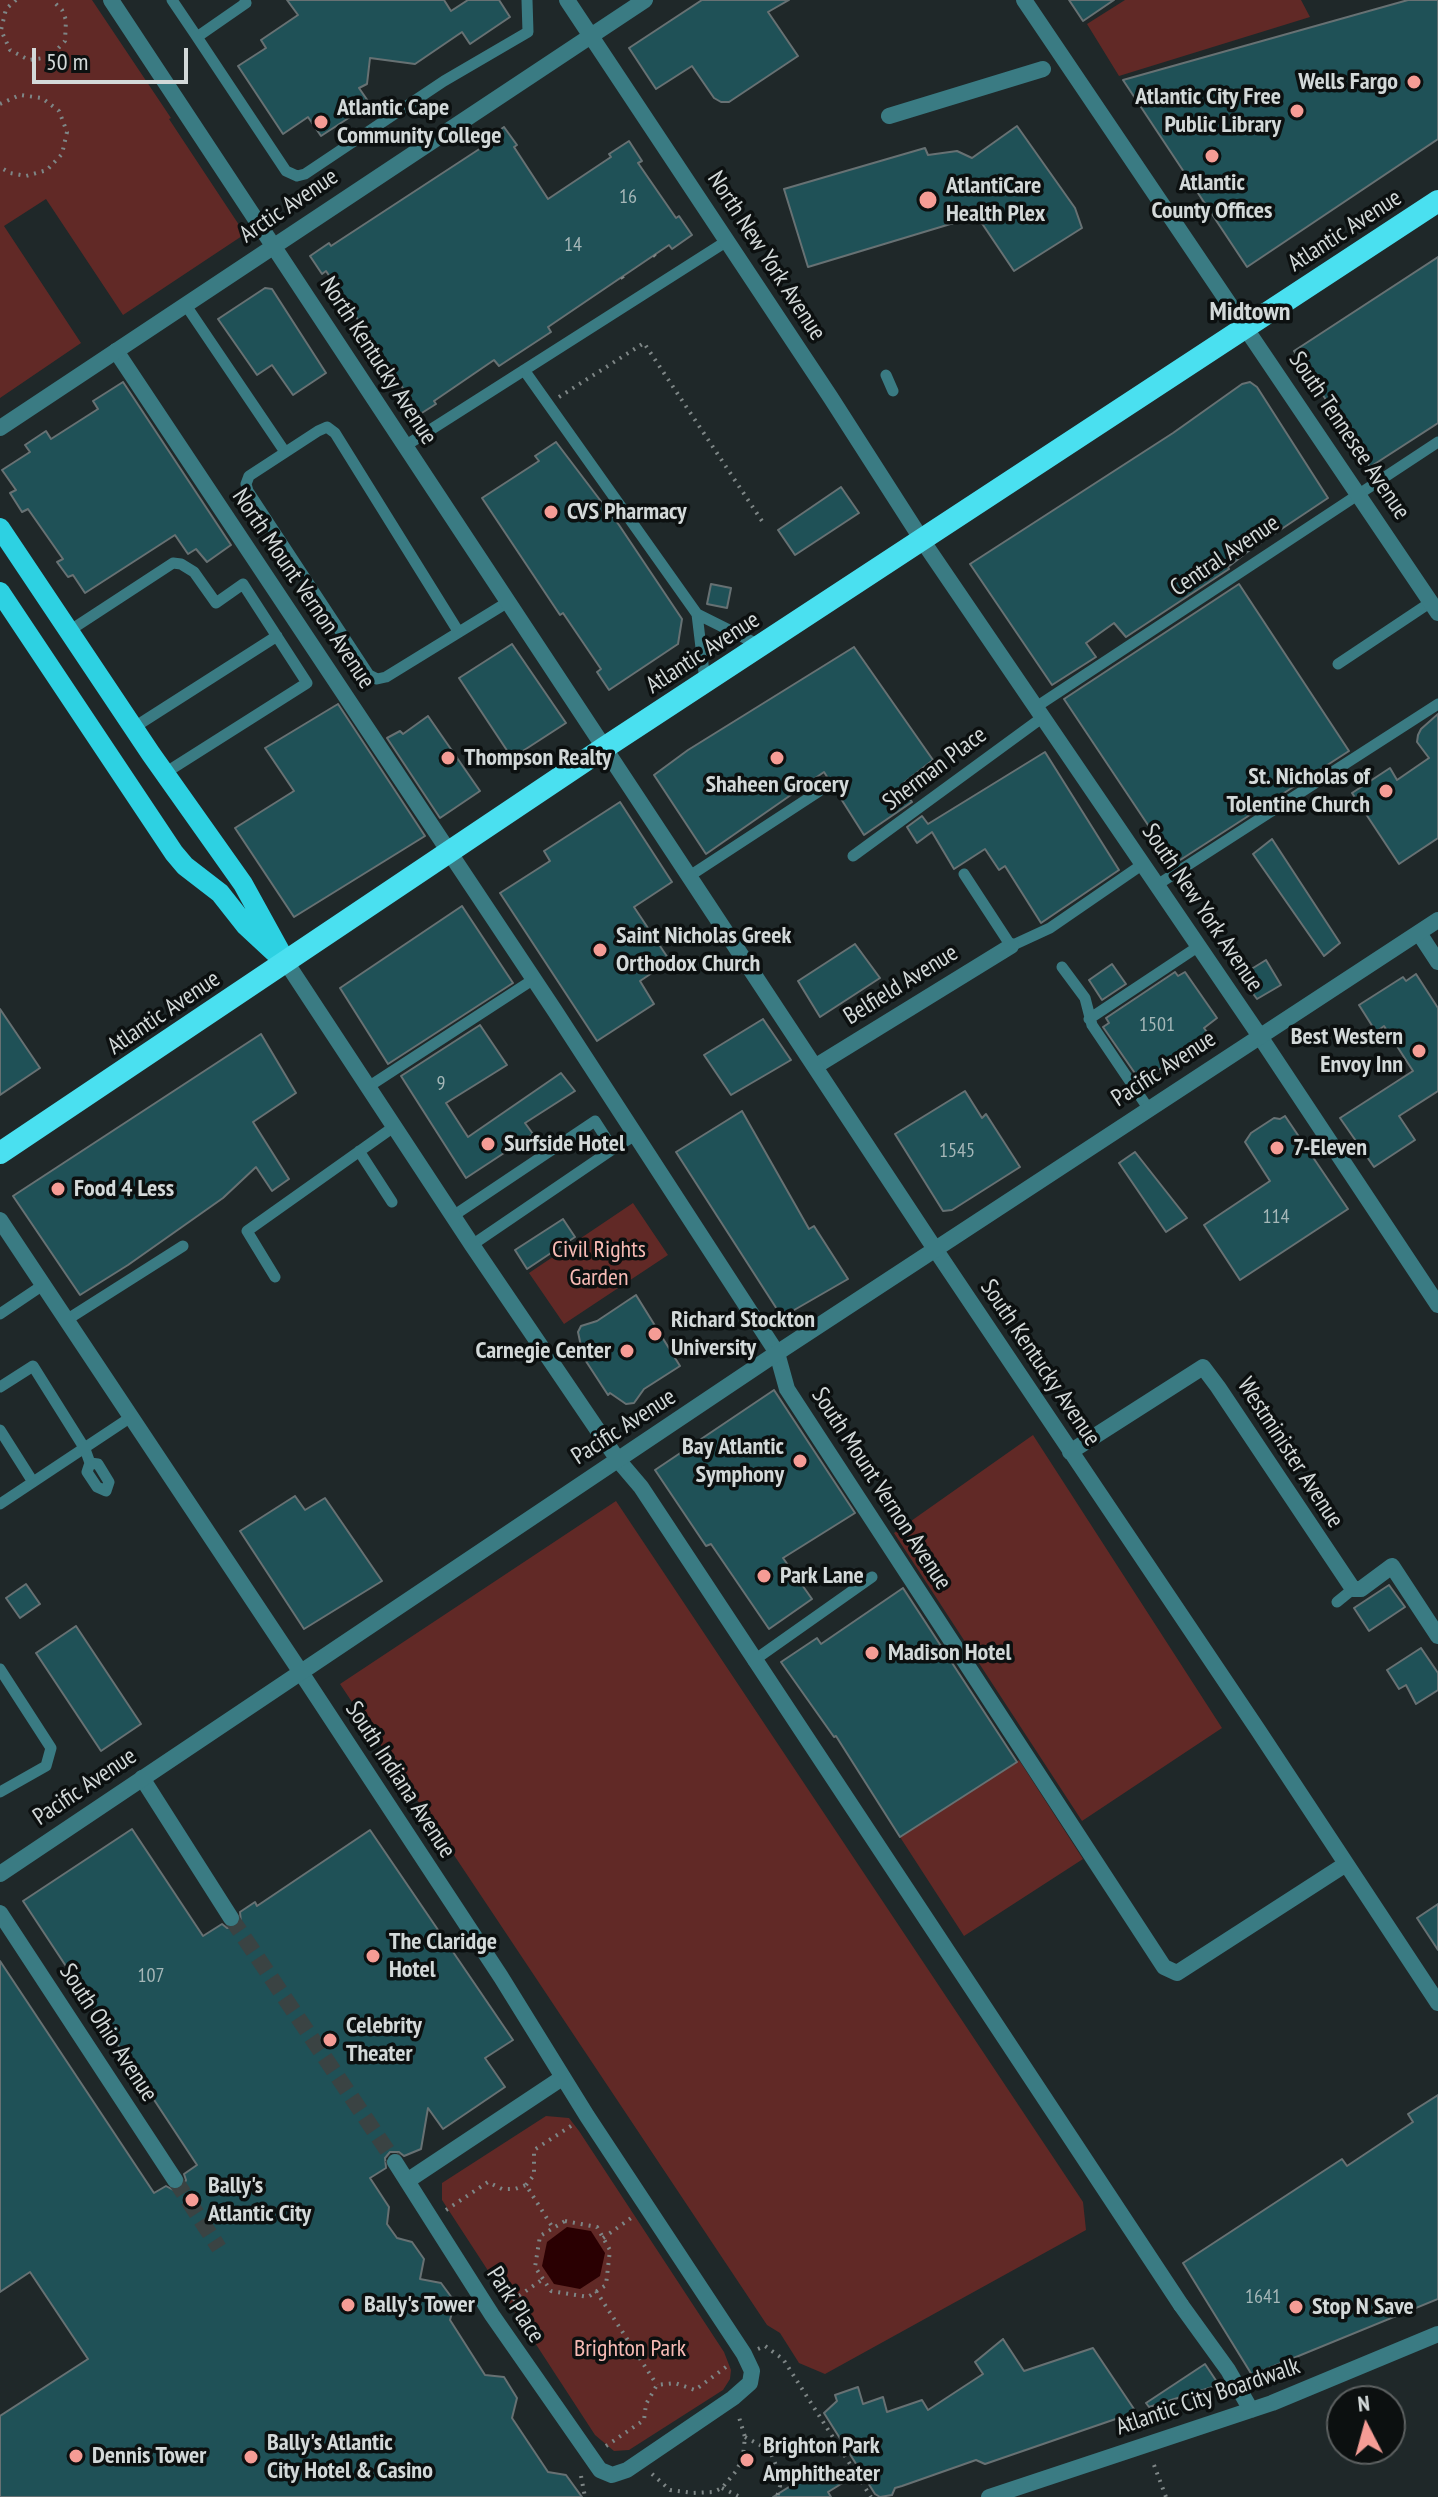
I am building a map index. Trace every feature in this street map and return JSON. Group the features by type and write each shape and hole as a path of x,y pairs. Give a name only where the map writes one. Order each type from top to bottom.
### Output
{"highway":[{"name":"Atlantic Avenue","path":"0,1153 604,748 1438,201"}],"main road":[{"path":"0,528 133,728 243,884 286,962"},
{"path":"0,592 174,853 185,866 220,893 246,926 286,962"}],"street":[{"name":"North Kentucky Avenue","path":"111,0 604,748"},
{"name":"North New York Avenue","path":"567,0 922,540"},
{"name":"Arctic Avenue","path":"0,428 645,0"},
{"name":"South Tennesee Avenue","path":"1024,0 1434,607"},
{"path":"889,116 1043,69"},
{"name":"North Mount Vernon Avenue","path":"116,351 450,854"},
{"name":"South New York Avenue","path":"922,540 1199,946 1438,1305"},
{"name":"South Kentucky Avenue","path":"604,748 1438,2003"},
{"name":"South Mount Vernon Avenue","path":"450,854 777,1353 787,1389 1164,1967 1177,1973 1346,1864"},
{"name":"Pacific Avenue","path":"0,1874 777,1353 1438,920"},
{"path":"1419,933 1438,962"},
{"name":"Belfield Avenue","path":"816,1066 1011,946"},
{"path":"286,962 472,1245 618,1460 641,1487 1181,2305 1228,2370 1251,2410"},
{"name":"South Indiana Avenue","path":"0,1220 501,1977 562,2078 744,2354 752,2371 750,2383 733,2398"},
{"name":"Westminister Avenue","path":"1070,1452 1203,1367 1353,1589"},
{"path":"1353,1589 1361,1589 1392,1566 1438,1636"},
{"path":"142,1778 231,1918"},
{"name":"South Ohio Avenue","path":"0,1913 175,2180"},
{"path":"407,2181 562,2078"},
{"name":"Park Place","path":"395,2162 492,2315 589,2457"},
{"name":"Atlantic City Boardwalk","path":"989,2497 1272,2403 1438,2334"},
{"path":"589,2457 600,2470 612,2475 627,2470 733,2398"}],"lane":[{"path":"172,0 286,171 297,176 444,81 528,32 527,0"},
{"path":"197,37 246,3 245,0"},
{"path":"405,446 727,241"},
{"path":"185,304 285,452"},
{"path":"524,370 697,614 761,646"},
{"path":"886,375 893,391"},
{"path":"458,631 335,433 327,427 249,476 246,484 248,491 369,675 377,679 386,677 508,602"},
{"name":"Central Avenue","path":"1039,712 1438,442"},
{"path":"69,631 173,563 194,572 216,603 243,584 307,683 165,773"},
{"path":"1338,664 1434,607"},
{"path":"697,614 705,682"},
{"path":"133,728 277,636"},
{"path":"1157,885 1438,704"},
{"name":"Sherman Place","path":"853,856 1039,712"},
{"path":"688,877 818,792"},
{"path":"964,874 1011,946 1050,928 1143,864"},
{"path":"1089,1019 1199,946"},
{"path":"1062,967 1085,998 1090,1011 1089,1019 1148,1108"},
{"path":"368,1087 534,979"},
{"path":"453,1216 617,1107"},
{"path":"595,1121 613,1149"},
{"path":"275,1277 247,1231 395,1126"},
{"path":"472,1245 635,1135"},
{"path":"359,1151 392,1202"},
{"path":"68,1319 183,1246"},
{"path":"0,1314 43,1285"},
{"path":"0,1387 33,1366 85,1449 90,1463"},
{"path":"0,1504 131,1417"},
{"path":"0,1430 33,1482"},
{"path":"753,1661 872,1577"},
{"path":"1337,1602 1353,1589"},
{"path":"0,1669 51,1748 46,1766 0,1792"}],"path":[{"path":"16,0 6,9 1,22 4,41 19,57 40,60 50,57 65,41 67,31 62,10 52,0"},
{"path":"0,104 20,95 42,98 59,111 67,132 62,154 47,170 26,176 0,167"},
{"path":"536,362 559,397 644,343 762,521"},
{"path":"432,2218 488,2182 502,2189 526,2185 534,2175 534,2150 587,2116"},
{"path":"526,2185 553,2228"},
{"path":"603,2238 647,2207"},
{"path":"565,2221 597,2227 610,2250 606,2285 588,2297 551,2291 535,2267 540,2236 553,2228 565,2221"},
{"path":"492,2315 543,2279"},
{"path":"596,2291 657,2385"},
{"path":"657,2385 675,2383 695,2390 744,2354 765,2346 783,2359 871,2497"},
{"path":"589,2457 644,2420 646,2404 657,2385"},
{"path":"638,2462 670,2490 693,2493 713,2492 722,2488 737,2470 745,2437 733,2398"},
{"path":"745,2437 772,2456 780,2486 777,2497"},
{"path":"1154,2465 1166,2497"},
{"path":"722,2488 722,2497"},
{"path":"722,2488 740,2497"},
{"path":"670,2490 671,2497"}],"green space":[{"path":"0,0 92,0 245,234 123,315 46,199 4,226 81,343 0,398"},
{"path":"1125,0 1301,0 1310,17 1119,76 1087,24"},
{"name":"Civil Rights Garden","path":"633,1203 668,1255 564,1324 529,1273"},
{"path":"1033,1435 1222,1728 1082,1821 894,1533"},
{"path":"616,1501 1083,2202 1086,2230 825,2374 799,2363 780,2333 767,2325 340,1684"},
{"path":"1019,1760 1083,1859 964,1936 900,1837"},
{"name":"Brighton Park","path":"546,2116 569,2118 579,2131 724,2352 731,2370 730,2379 723,2390 629,2450 614,2451 595,2435 442,2200 442,2183"}],"shaded area":[{"path":"567,2227 591,2231 605,2253 600,2276 580,2289 554,2284 542,2266 547,2242"}],"building":[{"name":"Atlantic Cape Community College","path":"287,0 444,0 451,11 468,0 499,0 510,17 470,44 462,32 415,64 370,58 367,84 359,88 370,104 321,136 308,117 283,134 238,66 266,48 261,40 298,15"},
{"path":"702,0 789,0 768,12 798,56 729,102 714,98 692,66 656,89 629,48"},
{"path":"1069,0 1114,0 1083,21"},
{"path":"1408,0 1438,0 1438,139 1247,267 1123,80"},
{"name":"AtlantiCare Health Plex","path":"1017,126 1075,208 1082,228 1014,271 977,216 808,267 784,189 925,148 928,155 957,151 972,158"},
{"path":"504,127 548,199 611,157 609,154 629,141 642,161 638,163 676,218 679,216 692,235 672,249 669,245 548,327 551,332 499,366 494,360 417,416 405,398 408,396 326,271 322,274 310,256 329,243 331,246 487,144 485,140"},
{"path":"1438,257 1438,423 1370,467 1294,351"},
{"path":"265,288 272,289 326,373 293,395 272,365 257,375 218,319"},
{"path":"123,382 231,545 207,562 196,549 188,554 175,535 85,593 73,575 68,577 57,562 63,559 28,509 22,512 10,493 16,490 2,470 30,452 25,445 46,431 51,439 98,409 93,401"},
{"path":"1250,382 1257,387 1328,498 1126,637 1114,623 1086,643 1096,657 1052,685 970,564 1173,433 1242,384"},
{"path":"556,442 619,525 682,619 678,644 609,690 597,672 601,669 563,613 560,615 482,498 539,461 535,456"},
{"path":"841,487 859,513 795,555 778,530"},
{"path":"711,584 731,588 727,608 707,604"},
{"path":"1239,584 1349,751 1174,864 1064,699"},
{"path":"512,644 566,723 512,758 459,678"},
{"path":"854,647 933,760 901,785 912,802 864,835 824,772 706,854 654,775 688,750"},
{"path":"338,704 425,836 294,917 235,828 294,791 265,748"},
{"name":"St. Nicholas of Tolentine Church","path":"1438,714 1438,838 1399,864 1352,793 1390,768 1397,780 1429,758 1417,742 1418,735"},
{"path":"428,716 480,791 440,818 387,738 400,731 403,734"},
{"path":"1045,752 1119,870 1041,923 1005,866 999,870 985,849 954,869 932,832 917,843 907,827 922,816 928,824"},
{"path":"620,802 672,882 634,907 670,961 640,981 654,1004 597,1041 500,893 550,861 544,851"},
{"path":"1272,839 1340,943 1324,956 1253,854"},
{"path":"462,906 513,983 388,1064 340,988"},
{"path":"855,944 880,978 820,1017 798,981"},
{"path":"1266,960 1281,985 1257,999 1240,976"},
{"path":"1112,964 1126,984 1102,1000 1089,980"},
{"path":"1175,972 1178,976 1185,972 1217,1018 1204,1028 1209,1035 1141,1082 1103,1027 1109,1023 1106,1018"},
{"name":"Best Western Envoy Inn","path":"1416,974 1438,1008 1438,1091 1399,1116 1415,1140 1374,1167 1340,1118 1413,1071 1384,1026 1376,1032 1359,1005 1403,977 1406,981"},
{"path":"0,1009 40,1068 0,1095"},
{"path":"763,1019 791,1060 731,1095 704,1055"},
{"path":"480,1025 507,1065 446,1103 468,1137 561,1073 575,1091 525,1123 533,1134 466,1178 401,1076"},
{"path":"261,1034 296,1093 253,1122 289,1179 272,1191 256,1167 223,1198 80,1295 13,1196"},
{"path":"965,1091 982,1118 986,1114 1020,1167 952,1210 943,1211 895,1134"},
{"path":"742,1111 809,1229 814,1226 848,1279 782,1317 676,1152"},
{"path":"1285,1116 1348,1209 1240,1280 1204,1225 1270,1181 1245,1142 1251,1133 1274,1118"},
{"path":"1135,1152 1187,1218 1166,1232 1119,1163"},
{"path":"563,1219 575,1237 527,1269 515,1250"},
{"name":"Carnegie Center","path":"636,1295 680,1366 644,1389 634,1403 626,1404 610,1393 608,1395 580,1352 578,1332 581,1326 597,1321"},
{"path":"774,1390 855,1513 783,1558 812,1599 769,1629 711,1544 706,1546 655,1470"},
{"path":"295,1496 305,1510 325,1498 382,1581 304,1629 240,1531"},
{"path":"26,1584 40,1604 20,1618 6,1598"},
{"path":"1389,1585 1405,1607 1369,1631 1354,1608"},
{"path":"903,1588 1017,1762 900,1837 836,1736 781,1662 817,1638 821,1644"},
{"path":"76,1626 141,1724 101,1751 36,1653"},
{"path":"1421,1648 1438,1673 1438,1690 1416,1704 1406,1685 1399,1689 1387,1670"},
{"name":"Bally's Atlantic City","path":"132,1829 203,1936 222,1924 227,1928 236,1928 241,1922 240,1912 255,1902 257,1906 370,1830 513,2040 485,2058 505,2087 443,2129 428,2108 421,2149 404,2156 399,2152 390,2152 385,2158 386,2168 370,2178 389,2207 387,2224 397,2238 412,2242 424,2259 420,2279 441,2283 455,2302 450,2320 485,2375 504,2377 517,2398 512,2418 548,2472 566,2475 582,2497 0,2497 0,2416 88,2359 30,2272 0,2292 0,1961 154,2193 166,2186 175,2191 182,2189 186,2180 184,2174 197,2165 23,1901"},
{"path":"1438,1904 1438,1950 1417,1918"},
{"path":"1438,2095 1438,2299 1252,2375 1183,2263 1342,2159 1347,2166 1413,2122 1408,2114"},
{"path":"1003,2339 1024,2371 1093,2348 1136,2412 985,2464 976,2460 895,2488 892,2495 880,2497 875,2494 824,2413 837,2401 835,2395 858,2387 863,2404 883,2397 887,2412 922,2400 928,2410 983,2374 975,2362"},
{"path":"1205,2364 1219,2385 1149,2407 1146,2403"},
{"path":"811,2473 846,2481 828,2492 831,2497 773,2497"}],"tunnel":[{"path":"231,1918 395,2162"},
{"path":"175,2180 219,2248"}],"place":[{"name":"Wells Fargo","path":"1414,82"},
{"name":"Atlantic City Free Public Library","path":"1297,111"},
{"name":"Atlantic Cape Community College","path":"321,122"},
{"name":"Atlantic County Offices","path":"1212,156"},
{"name":"AtlantiCare Health Plex","path":"928,200"},
{"name":"CVS Pharmacy","path":"551,512"},
{"name":"Thompson Realty","path":"448,758"},
{"name":"Shaheen Grocery","path":"777,758"},
{"name":"St. Nicholas of Tolentine Church","path":"1386,791"},
{"name":"Saint Nicholas Greek Orthodox Church","path":"600,950"},
{"name":"Best Western Envoy Inn","path":"1419,1051"},
{"name":"Surfside Hotel","path":"488,1144"},
{"name":"7-Eleven","path":"1277,1148"},
{"name":"Food 4 Less","path":"58,1189"},
{"name":"Richard Stockton University","path":"655,1334"},
{"name":"Carnegie Center","path":"627,1351"},
{"name":"Bay Atlantic Symphony","path":"800,1461"},
{"name":"Park Lane","path":"764,1576"},
{"name":"Madison Hotel","path":"872,1653"},
{"name":"The Claridge Hotel","path":"373,1956"},
{"name":"Celebrity Theater","path":"330,2040"},
{"name":"Bally's Atlantic City","path":"192,2200"},
{"name":"Bally's Tower","path":"348,2305"},
{"name":"Stop N Save","path":"1296,2307"},
{"name":"Dennis Tower","path":"76,2456"},
{"name":"Bally's Atlantic City Hotel & Casino","path":"251,2457"},
{"name":"Brighton Park Amphitheater","path":"747,2460"}],"district":[{"name":"Midtown","path":"1250,313"}]}
